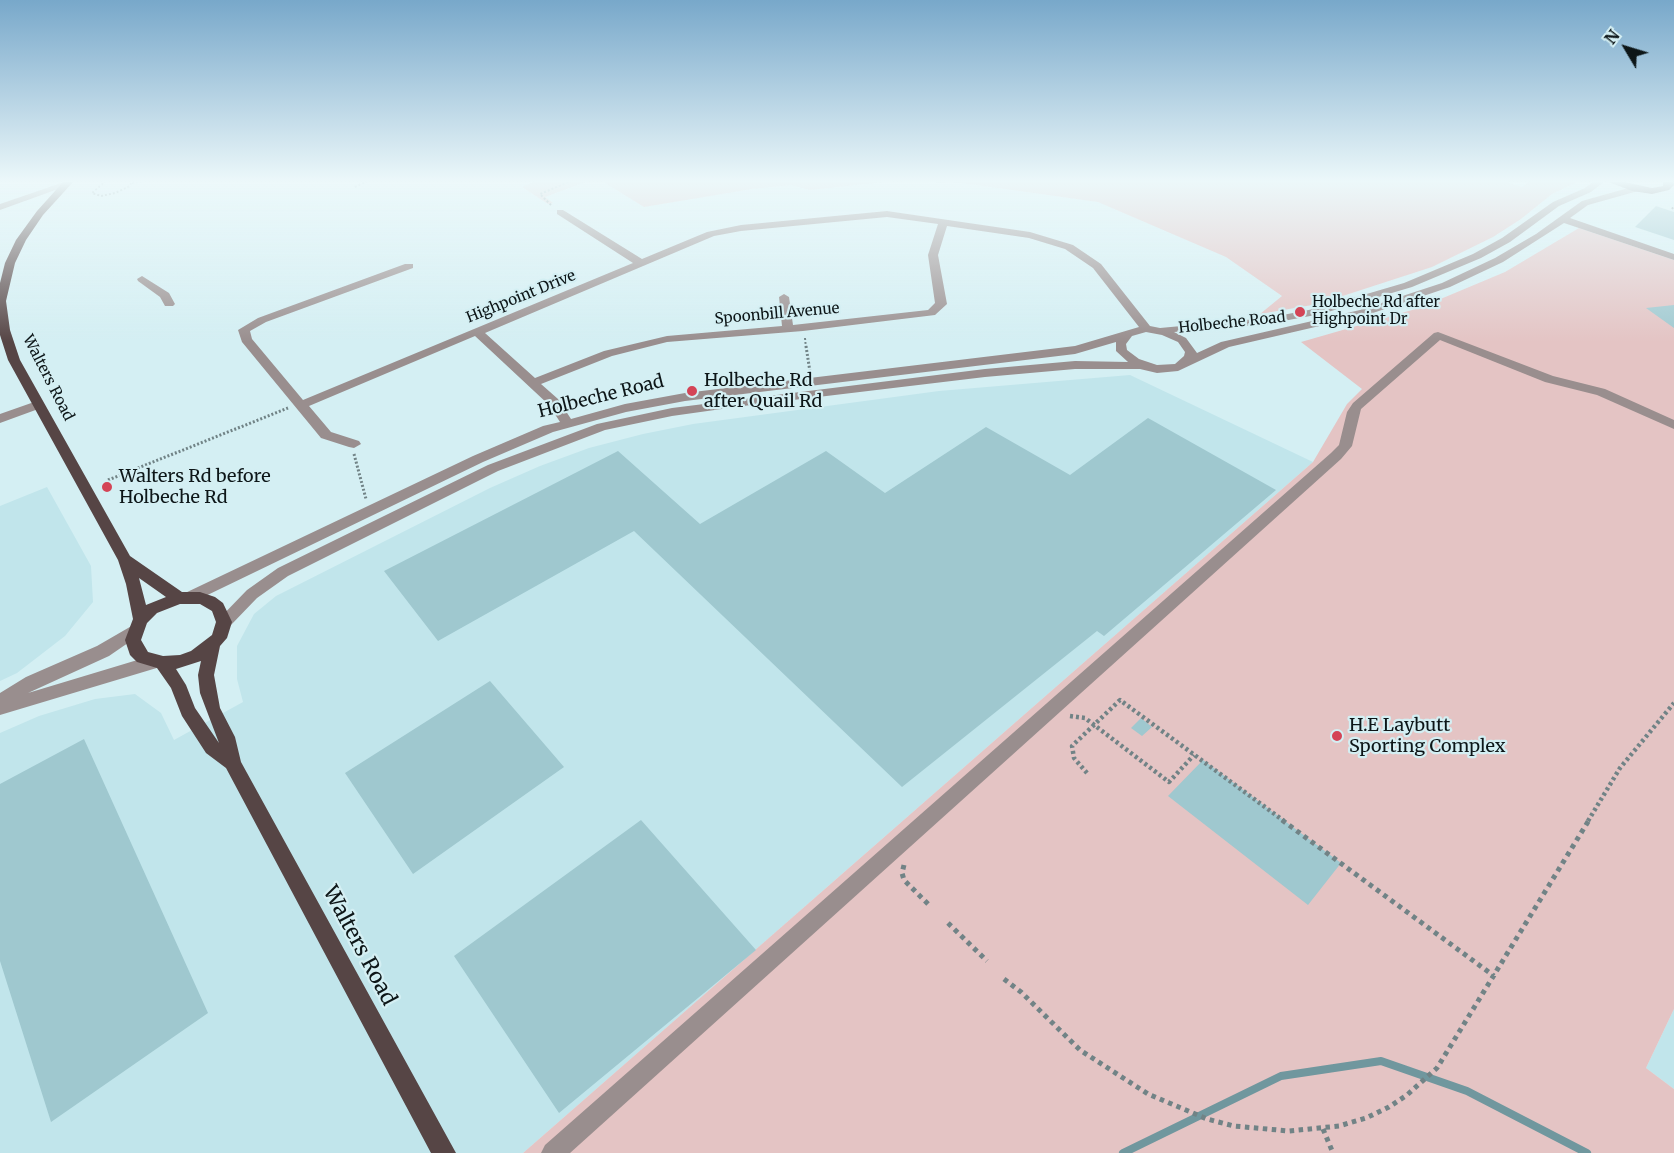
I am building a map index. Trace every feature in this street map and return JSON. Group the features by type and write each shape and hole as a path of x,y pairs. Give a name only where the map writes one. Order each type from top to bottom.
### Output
{"main road":[{"name":"Walters Road","path":"25,235 2,282 1,309 8,347 125,560 134,584 138,624"},
{"name":"Walters Road","path":"125,560 183,598"},
{"path":"183,598 200,598 218,607 224,622 219,638 197,656 180,662 158,663 143,657 136,650 133,640 138,624 158,606 183,598"},
{"name":"Walters Road","path":"212,646 206,675 208,693 212,708 226,737 232,762 444,1153"},
{"name":"Walters Road","path":"158,663 178,685 188,711 212,748 232,762"}],"street":[{"path":"596,235 641,263"},
{"name":"Highpoint Drive","path":"300,404 709,235"},
{"name":"Spoonbill Avenue","path":"533,383 590,359 650,342 923,315 938,309 942,298 933,255 940,235"},
{"name":"Highpoint Drive","path":"1029,235 1069,247 1097,266 1151,330"},
{"name":"Holbeche Road","path":"183,598 478,459 567,422 685,397 1075,350 1128,334 1151,330 1267,321 1321,311 1408,285 1477,256 1513,235"},
{"name":"Holbeche Road","path":"224,622 252,594 283,572 493,468 602,427 672,412 742,402 985,373 1075,365 1168,369 1225,344 1363,313 1446,285 1499,260 1538,235"},
{"path":"1610,235 1674,256"},
{"path":"354,444 326,435 246,339 244,330 262,320 409,266"},
{"path":"142,279 165,295 169,304"},
{"path":"784,297 788,329"},
{"path":"1151,330 1174,335 1188,345 1191,352 1186,363"},
{"path":"476,331 554,402 567,422"},
{"path":"1128,334 1120,344 1122,351 1135,363 1145,367"},
{"path":"553,1153 1336,456 1345,446 1351,418 1357,406 1438,335 1549,379 1601,392 1674,425"},
{"path":"0,419 38,405"},
{"path":"0,701 32,682 103,651 138,624"},
{"path":"0,708 158,663"}],"path":[{"path":"803,328 810,374"},
{"path":"108,480 300,404"},
{"path":"354,444 354,458 370,511"},
{"path":"1087,773 1074,758 1071,749 1120,700 1492,979"},
{"path":"1004,978 1080,1050 1125,1081 1171,1105 1207,1119 1234,1126 1289,1131 1323,1128 1366,1118 1389,1107 1423,1083 1437,1068 1620,768 1674,702"},
{"path":"1064,719 1075,715 1085,718 1169,782 1194,755"},
{"path":"906,861 902,873 904,880 931,907"},
{"path":"948,923 987,961"},
{"path":"1323,1128 1332,1150"}],"shaded area":[{"path":"1174,235 1496,235 1432,267 1318,304 1260,314 1282,296 1226,257"},
{"name":"H.E Laybutt Sporting Complex","path":"1568,235 1599,235 1674,260 1674,1009 1646,1068 1674,1089 1674,1153 523,1153 1313,462 1347,404 1362,389 1301,342 1419,308 1505,272"},
{"path":"1130,375 1313,462 523,1153 0,1153 0,733 39,716 95,699 135,694 161,713 174,740 243,702 237,679 237,646 254,614 276,596 490,488 589,448 693,424 939,391"},
{"path":"47,487 91,566 93,602 65,636 17,673 0,681 0,506"},
{"path":"1674,1009 1674,1089 1646,1068"}],"building":[{"path":"1658,235 1674,235 1674,240"},
{"path":"1674,305 1674,328 1646,308"},
{"path":"1148,418 1276,490 1104,636 1097,631 902,787 634,531 438,641 384,571 618,451 700,524 826,451 885,493 986,427 1070,475"},
{"path":"490,681 564,767 413,874 345,773"},
{"path":"1141,718 1152,727 1142,736 1131,728"},
{"path":"84,739 208,1013 51,1122 0,961 0,784"},
{"path":"1203,760 1341,863 1308,905 1168,796"},
{"path":"641,820 756,950 559,1113 454,956"}],"waterway":[{"path":"1123,1153 1281,1076 1381,1061 1467,1091 1587,1153"}],"place":[{"name":"Holbeche Rd after Highpoint Dr","path":"1300,312"},
{"name":"Holbeche Rd after Quail Rd","path":"692,391"},
{"name":"Walters Rd before Holbeche Rd","path":"107,487"},
{"name":"H.E Laybutt Sporting Complex","path":"1337,736"}]}
